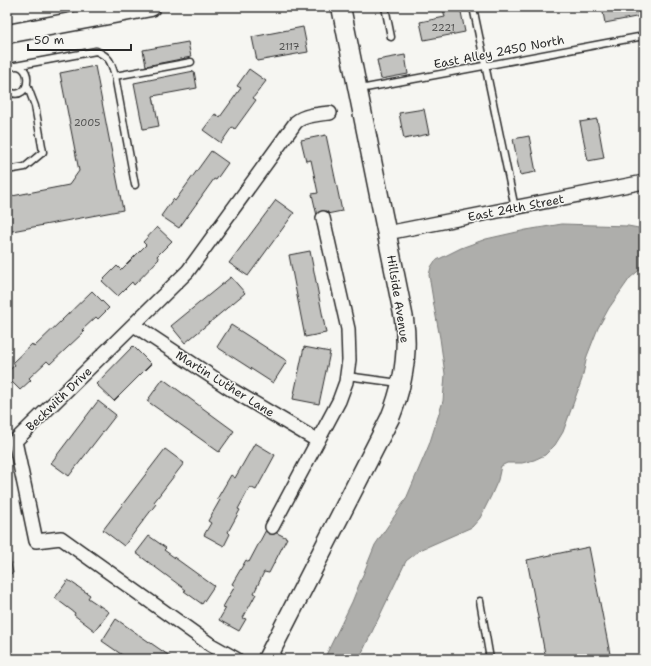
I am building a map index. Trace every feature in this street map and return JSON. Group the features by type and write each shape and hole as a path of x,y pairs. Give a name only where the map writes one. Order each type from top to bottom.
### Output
{"street":[{"path":"7,34 130,9 151,7"},
{"name":"Hillside Avenue","path":"267,659 390,418 402,384 406,359 405,326 341,7"},
{"name":"Beckwith Drive","path":"236,659 211,645 61,538 36,541 15,441 188,271 291,127 299,119 330,113"},
{"name":"East 24th Street","path":"387,233 644,182"},
{"path":"272,528 339,400 347,376 350,356 348,329 324,218"},
{"name":"Martin Luther Lane","path":"134,325 232,390 318,441"}],"lane":[{"path":"385,7 391,38"},
{"path":"473,7 515,208"},
{"name":"East Alley 2450 North","path":"358,90 644,36"},
{"path":"7,69 15,66 96,52 105,56 112,65 135,185"},
{"path":"114,76 191,62"},
{"path":"7,91 14,94 24,90 27,85 28,75 20,67 15,66"},
{"path":"7,170 25,167 43,152 35,106 27,85"},
{"path":"347,376 402,384"},
{"path":"480,601 490,659"}],"shaded area":[{"path":"562,224 628,226 644,229 644,266 630,278 609,308 598,328 587,356 582,379 563,432 555,445 545,455 522,463 507,463 501,466 498,480 491,496 480,518 472,527 420,550 406,561 359,659 324,659 352,602 375,545 406,499 429,445 443,401 445,374 429,275 431,267 435,261 461,248 486,239"}],"building":[{"path":"460,7 465,32 424,40 420,22 445,17 443,9"},
{"path":"602,7 639,7 641,16 605,23"},
{"path":"303,27 308,52 257,61 252,37"},
{"path":"188,42 191,57 146,66 143,50"},
{"path":"405,55 408,74 381,79 377,60"},
{"path":"95,66 123,210 7,232 7,197 69,185 79,171 60,73"},
{"path":"249,69 266,81 253,98 256,100 235,129 232,127 221,143 203,130 215,114 220,117 241,88 237,86"},
{"path":"194,71 197,88 153,96 159,126 143,129 134,83"},
{"path":"424,109 429,134 404,139 399,113"},
{"path":"597,119 604,158 588,161 580,122"},
{"path":"326,135 342,211 317,216 312,194 318,193 311,160 306,161 301,140"},
{"path":"529,136 536,172 520,175 513,139"},
{"path":"211,151 228,163 216,180 214,179 179,228 161,216 173,199 175,201"},
{"path":"276,200 294,213 248,276 229,263"},
{"path":"157,227 172,241 157,256 159,259 134,285 132,282 118,296 102,281 117,266 121,270 146,245 143,242"},
{"path":"310,251 326,333 305,337 289,255"},
{"path":"231,277 245,293 185,343 171,326"},
{"path":"92,291 109,308 98,319 96,317 82,330 84,332 50,364 47,361 29,378 31,380 20,390 7,377 7,372 15,365 13,362 32,344 34,347"},
{"path":"231,325 287,361 273,383 217,347"},
{"path":"133,346 151,364 114,401 96,384"},
{"path":"304,347 330,352 319,404 293,399"},
{"path":"163,379 234,431 219,452 147,401"},
{"path":"98,401 116,415 69,476 51,463"},
{"path":"255,443 275,455 256,490 250,487 238,509 240,510 228,532 230,534 224,546 204,535 211,523 208,521 220,500 217,499 231,475 235,478"},
{"path":"165,449 184,463 154,502 156,504 124,546 103,530"},
{"path":"267,528 287,538 269,573 264,572 254,593 256,594 243,618 246,619 239,631 219,620 226,608 223,607 235,586 232,584 246,560 249,562"},
{"path":"149,536 166,548 164,550 214,586 202,604 184,591 186,590 136,553"},
{"path":"7,545 13,573 7,574"},
{"path":"589,547 611,659 546,659 527,560"},
{"path":"68,580 90,595 88,598 109,612 95,631 55,598"},
{"path":"116,619 171,657 170,659 128,659 102,641"}]}
